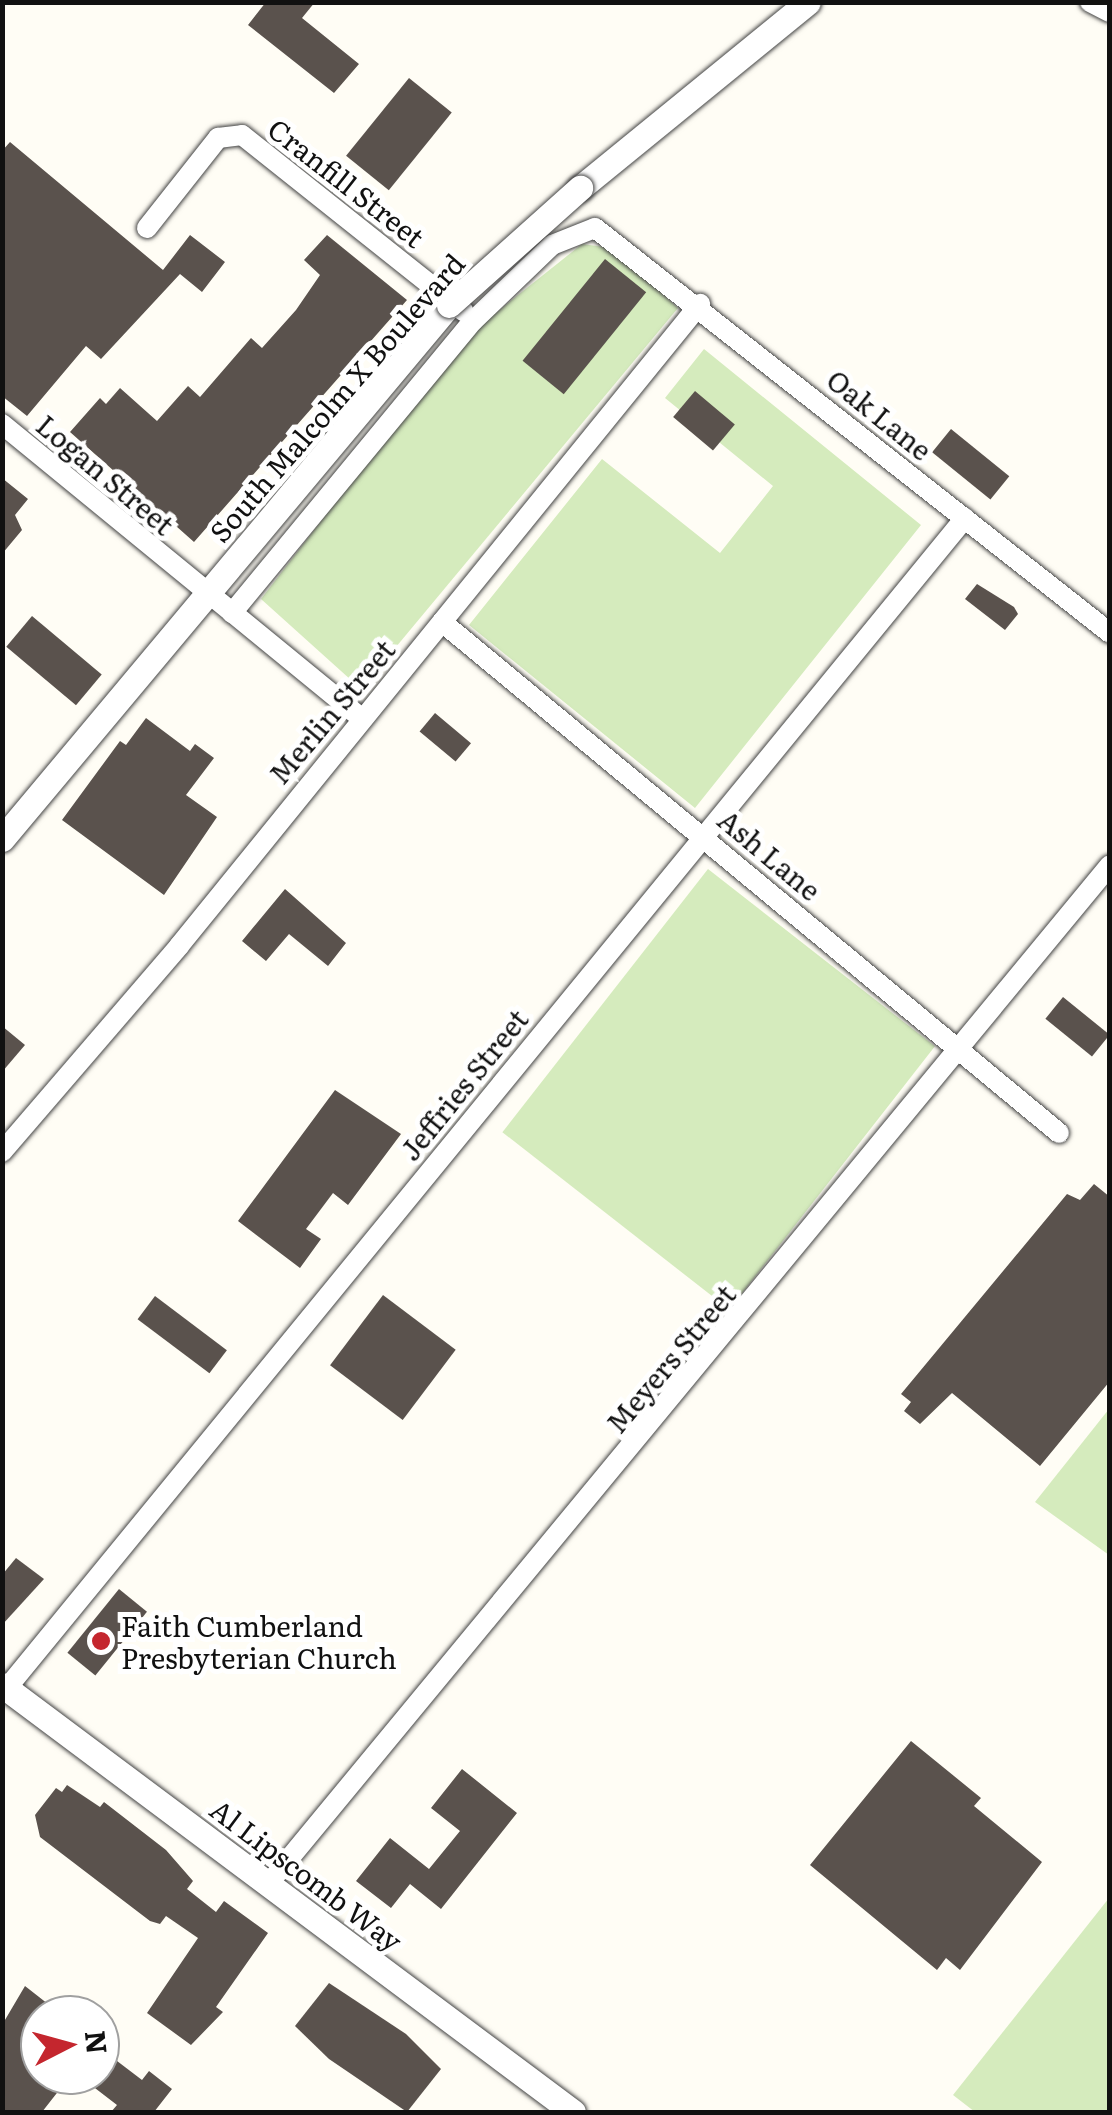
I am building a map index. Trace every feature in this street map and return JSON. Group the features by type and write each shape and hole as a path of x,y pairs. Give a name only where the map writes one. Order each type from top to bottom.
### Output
{"street":[{"name":"South Malcolm X Boulevard","path":"2,839 232,560 449,306 554,210 808,2"},
{"path":"1090,2 1110,12"},
{"name":"Cranfill Street","path":"147,228 202,156 228,133 265,150 474,321"},
{"name":"Oak Lane","path":"474,321 552,246 578,230 602,229 1110,632"},
{"name":"Merlin Street","path":"2,1152 179,946 360,716 442,622 700,304"},
{"path":"232,613 474,321"},
{"name":"Logan Street","path":"2,424 360,716"},
{"name":"Jeffries Street","path":"5,1686 965,518"},
{"name":"Ash Lane","path":"442,622 960,1046 1059,1133"},
{"name":"Meyers Street","path":"269,1883 1110,865"},
{"name":"Al Lipscomb Way","path":"5,1686 573,2112"}],"green space":[{"path":"582,244 612,248 678,308 361,689 261,599 458,343"},
{"path":"704,349 921,525 695,808 469,625 602,459 720,553 773,486 665,398"},
{"path":"708,869 935,1046 729,1310 502,1132"},
{"path":"1109,1409 1109,1555 1035,1502"},
{"path":"1109,1898 1109,2112 975,2112 953,2095"}],"building":[{"path":"266,2 315,2 302,18 359,64 334,93 248,25"},
{"path":"409,78 452,113 389,190 346,156"},
{"path":"10,142 163,270 190,235 225,262 202,292 180,274 101,359 86,346 27,416 2,396 2,151"},
{"path":"327,235 407,300 194,542 70,432 100,398 106,404 120,388 157,421 188,386 200,397 251,338 262,348 296,310 320,275 304,260"},
{"path":"605,259 646,292 564,394 523,361"},
{"path":"695,391 735,424 713,450 673,417"},
{"path":"951,429 1009,476 990,500 932,452"},
{"path":"2,478 28,499 15,515 22,530 2,554"},
{"path":"977,584 1014,607 1018,614 1005,630 965,599"},
{"path":"32,616 102,674 76,705 6,647"},
{"path":"435,713 471,743 456,762 420,731"},
{"path":"146,718 190,751 195,744 214,758 186,795 217,817 164,895 62,820 120,741 126,745"},
{"path":"285,889 346,943 328,966 289,934 266,961 242,941"},
{"path":"1063,997 1110,1035 1092,1057 1045,1019"},
{"path":"2,1026 25,1045 2,1072"},
{"path":"335,1090 401,1134 348,1205 333,1193 306,1229 321,1239 300,1268 238,1221"},
{"path":"1094,1184 1110,1197 1110,1381 1040,1466 952,1393 920,1424 904,1411 911,1402 901,1394 1067,1194 1080,1200"},
{"path":"383,1295 456,1350 403,1420 330,1365"},
{"path":"155,1296 227,1350 209,1373 138,1319"},
{"path":"16,1558 44,1579 2,1625 2,1575"},
{"path":"119,1589 147,1612 95,1675 67,1653"},
{"path":"911,1741 981,1798 974,1806 1042,1862 960,1970 946,1958 937,1970 810,1865"},
{"path":"462,1769 517,1813 441,1909 410,1884 391,1908 356,1881 390,1838 429,1869 460,1831 431,1808"},
{"path":"67,1785 100,1807 104,1802 166,1850 193,1881 187,1889 216,1912 224,1901 268,1933 216,2007 223,2012 191,2045 147,2013 198,1938 166,1916 160,1924 150,1921 40,1837 35,1815 56,1788 62,1792"},
{"path":"329,1983 406,2034 441,2069 407,2112 329,2059 295,2026"},
{"path":"25,1986 36,1995 20,1995 20,2095 55,2095 42,2112 2,2112 2,2025"},
{"path":"120,2063 142,2080 149,2071 172,2089 154,2112 111,2112 117,2105 104,2095 120,2095"}],"place":[{"name":"Faith Cumberland Presbyterian Church","path":"101,1641"}]}
